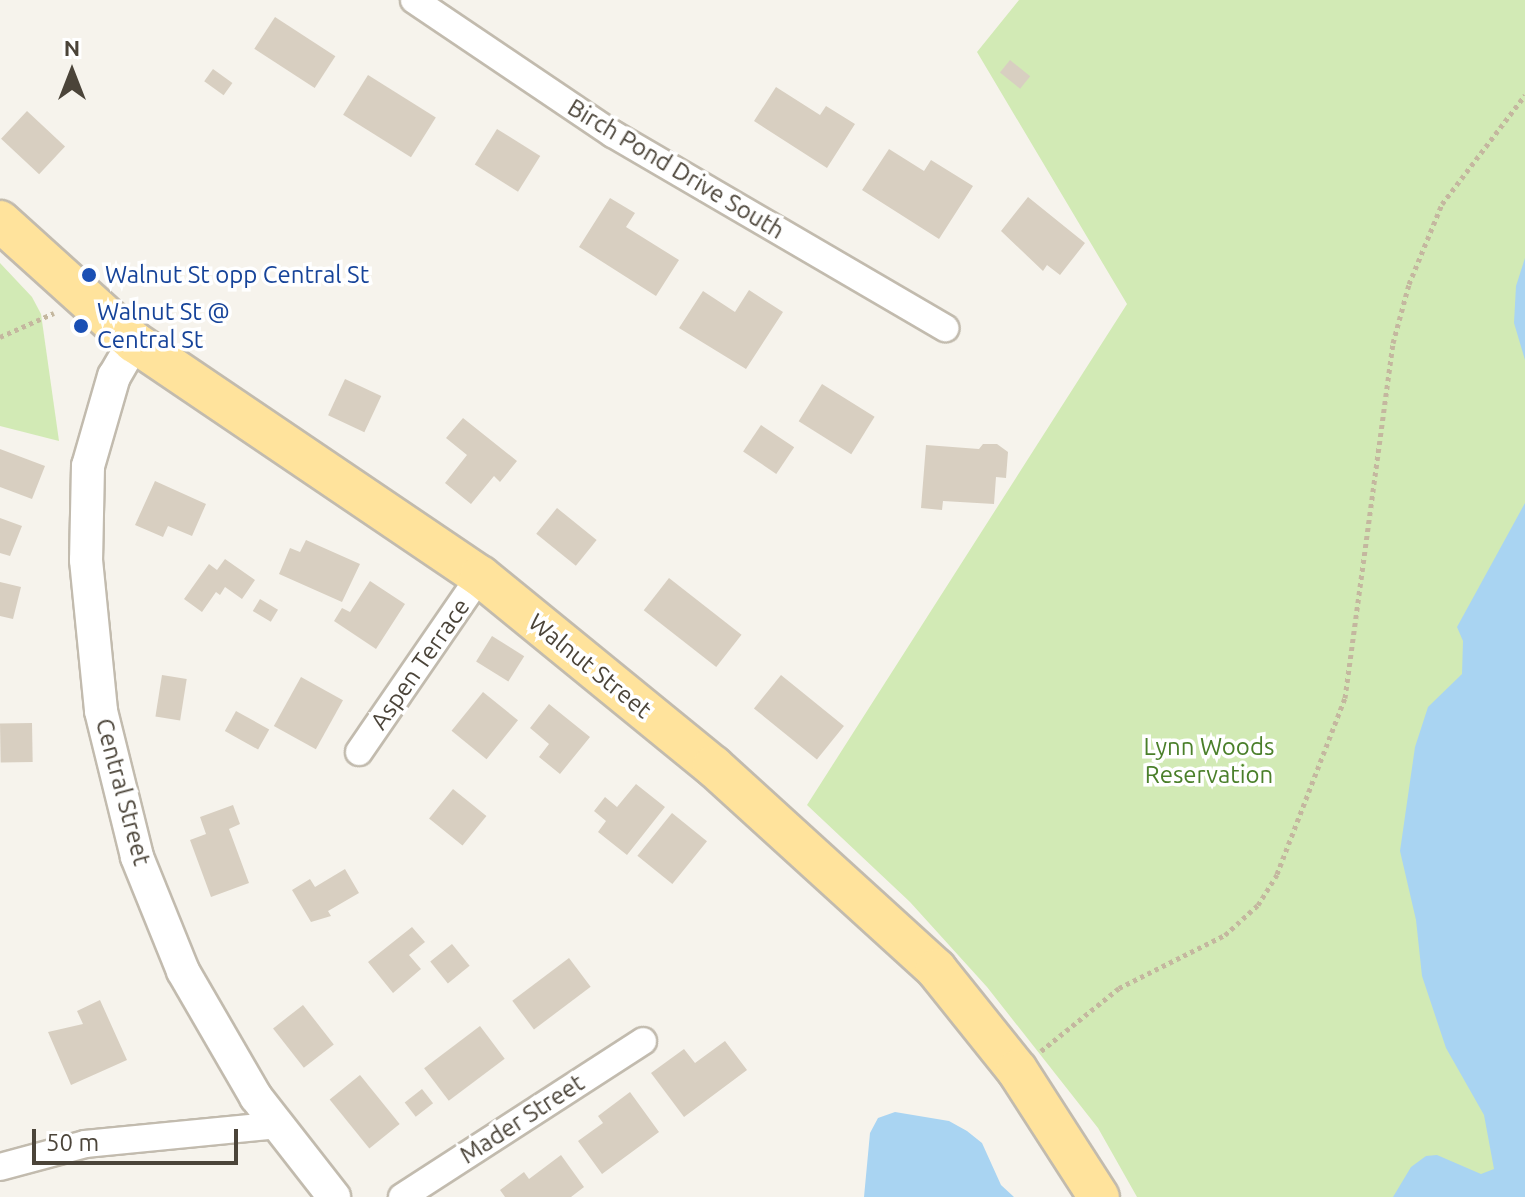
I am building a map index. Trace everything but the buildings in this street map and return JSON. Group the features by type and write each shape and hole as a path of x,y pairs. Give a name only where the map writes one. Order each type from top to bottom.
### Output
{"main road":[{"name":"Walnut Street","path":"0,221 134,342 480,576 713,766 936,969 1017,1070 1099,1197"}],"street":[{"name":"Birch Pond Drive South","path":"414,0 613,134 945,328"},
{"name":"Central Street","path":"134,342 114,376 88,466 86,560 101,711 137,857 183,971 256,1097 334,1197"},
{"name":"Aspen Terrace","path":"359,752 480,576"},
{"name":"Mader Street","path":"402,1197 643,1041"},
{"path":"0,1167 85,1144 278,1125"}],"path":[{"path":"1017,1070 1119,988 1225,935 1258,905 1277,874 1345,698 1393,343 1409,284 1442,204 1525,95"},
{"path":"0,337 84,299"}],"green space":[{"name":"Lynn Woods Reservation","path":"1019,0 1525,0 1525,1197 1137,1197 1098,1128 987,987 910,902 807,805 1127,304 977,52"},
{"path":"0,263 32,297 41,314 59,441 0,426"}],"water":[{"path":"1525,258 1525,360 1514,323 1516,286"},
{"path":"1525,503 1525,1197 1393,1197 1411,1167 1426,1156 1437,1155 1481,1174 1494,1169 1484,1115 1446,1048 1422,976 1416,920 1400,851 1415,747 1428,707 1462,674 1463,641 1457,627"},
{"path":"895,1112 949,1121 967,1131 982,1143 1001,1185 1014,1197 864,1197 870,1133 878,1118"}],"place":[{"name":"Walnut St opp Central St","path":"89,275"},
{"name":"Walnut St @ Central St","path":"81,326"}]}
